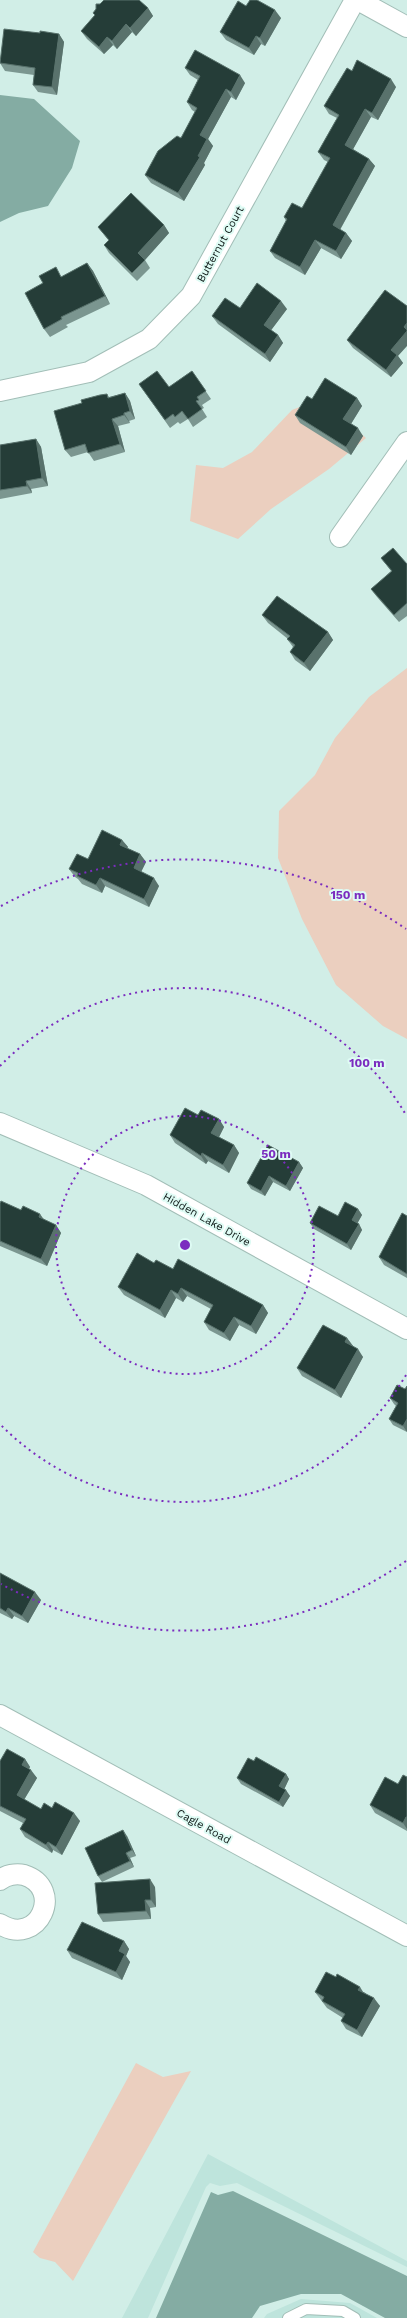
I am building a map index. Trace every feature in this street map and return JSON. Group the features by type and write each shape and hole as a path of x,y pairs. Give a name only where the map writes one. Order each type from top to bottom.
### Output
{"street":[{"name":"Butternut Court","path":"0,391 89,372 149,339 191,296 354,0"},
{"path":"358,0 407,27"},
{"path":"340,537 407,442"},
{"name":"Hidden Lake Drive","path":"0,1123 146,1185 407,1330"},
{"name":"Cagle Road","path":"0,1716 407,1936"},
{"path":"0,1880 11,1875 20,1874 29,1877 37,1882 45,1899 43,1912 35,1924 18,1930 9,1929 0,1924"}],"lane":[{"path":"288,2318 306,2309 343,2312 355,2318"}],"shaded area":[{"path":"0,95 34,99 80,141 72,168 48,206 19,213 0,222"},
{"path":"317,400 344,418 366,438 329,469 271,509 238,539 190,521 196,465 223,468 252,452 292,410"},
{"path":"407,668 407,1039 383,1026 336,985 302,919 278,858 279,811 315,775 335,738 369,697"},
{"path":"136,2063 163,2077 191,2071 73,2281 55,2262 40,2258 33,2252"},
{"path":"208,2154 407,2261 407,2267 237,2183 220,2186 210,2183 206,2187 148,2318 122,2318"},
{"path":"233,2191 407,2276 407,2318 385,2318 341,2294 301,2294 260,2306 252,2318 156,2318 211,2192 218,2195"},
{"path":"301,2299 350,2303 377,2318 264,2318 267,2314"}],"building":[{"path":"104,0 139,0 148,8 130,28 126,24 112,41 107,37 99,47 81,31 95,15 93,13 96,9 96,4 100,4"},
{"path":"250,0 257,0 275,10 260,38 256,36 249,48 220,32 238,1 246,6"},
{"path":"4,29 40,33 40,31 59,34 52,87 33,85 35,68 0,63"},
{"path":"195,50 240,75 231,92 226,89 200,135 207,139 198,156 200,157 178,193 145,175 158,151 177,136 181,138 197,108 187,102 200,76 185,68"},
{"path":"357,60 391,79 372,113 365,109 345,145 369,159 333,225 346,233 336,251 315,240 300,267 270,251 287,219 284,217 292,203 302,208 330,158 318,152 339,115 324,106 347,68 352,71"},
{"path":"131,193 164,225 138,253 145,260 132,273 104,245 109,240 98,227"},
{"path":"87,263 105,296 61,317 62,319 44,329 25,293 43,283 39,276 56,267 61,277"},
{"path":"257,283 281,301 264,325 278,335 265,354 212,316 225,298 240,308"},
{"path":"385,290 407,306 407,323 404,327 407,331 391,350 397,355 386,370 347,340"},
{"path":"157,371 169,387 192,371 206,391 197,397 199,400 196,401 202,409 188,419 182,411 175,417 173,414 165,420 139,384"},
{"path":"325,378 357,398 343,419 358,428 346,447 295,415 307,396 312,399"},
{"path":"125,393 130,411 124,413 124,415 112,419 120,444 88,453 85,444 65,450 54,411 82,403 81,400 100,395 107,394 108,398"},
{"path":"36,439 42,478 26,481 27,486 0,490 0,445"},
{"path":"393,548 407,564 407,603 394,615 371,589 392,571 381,558"},
{"path":"277,596 328,632 304,663 290,652 295,645 287,639 290,636 262,615"},
{"path":"102,830 122,840 120,845 140,854 134,868 154,878 144,899 100,878 96,885 77,876 78,873 69,869 77,854 88,859"},
{"path":"185,1108 198,1115 201,1110 219,1119 211,1133 234,1145 223,1165 202,1153 201,1156 170,1135"},
{"path":"268,1145 299,1162 286,1186 269,1176 261,1191 247,1183"},
{"path":"1,1201 21,1210 23,1206 40,1214 39,1217 56,1225 41,1259 0,1241"},
{"path":"345,1202 358,1209 352,1220 359,1224 347,1244 310,1223 319,1206 338,1216"},
{"path":"402,1213 407,1216 407,1274 379,1257"},
{"path":"137,1253 154,1263 156,1260 173,1269 178,1259 263,1305 251,1326 234,1317 224,1333 204,1322 213,1305 181,1288 178,1294 171,1290 160,1310 118,1287"},
{"path":"323,1325 347,1338 345,1342 358,1349 335,1390 297,1368"},
{"path":"397,1385 405,1389 407,1386 407,1419 403,1426 389,1419 398,1403 390,1398"},
{"path":"0,1573 35,1592 22,1616 8,1608 6,1612 0,1608"},
{"path":"7,1749 25,1759 22,1765 31,1770 17,1795 41,1809 44,1803 52,1808 55,1802 74,1813 56,1847 48,1842 46,1845 20,1829 26,1819 0,1806 0,1761"},
{"path":"256,1757 286,1774 279,1786 286,1790 279,1802 237,1778 248,1758 254,1761"},
{"path":"403,1775 407,1777 407,1817 403,1823 370,1805 385,1777 398,1784"},
{"path":"123,1830 132,1850 126,1853 130,1861 98,1876 85,1848"},
{"path":"150,1879 151,1900 145,1900 146,1911 98,1914 95,1883"},
{"path":"82,1922 124,1941 119,1951 125,1954 116,1972 67,1950"},
{"path":"326,1972 336,1977 337,1974 360,1987 358,1990 374,1998 357,2030 341,2021 345,2014 322,2001 324,1997 315,1992"}]}
